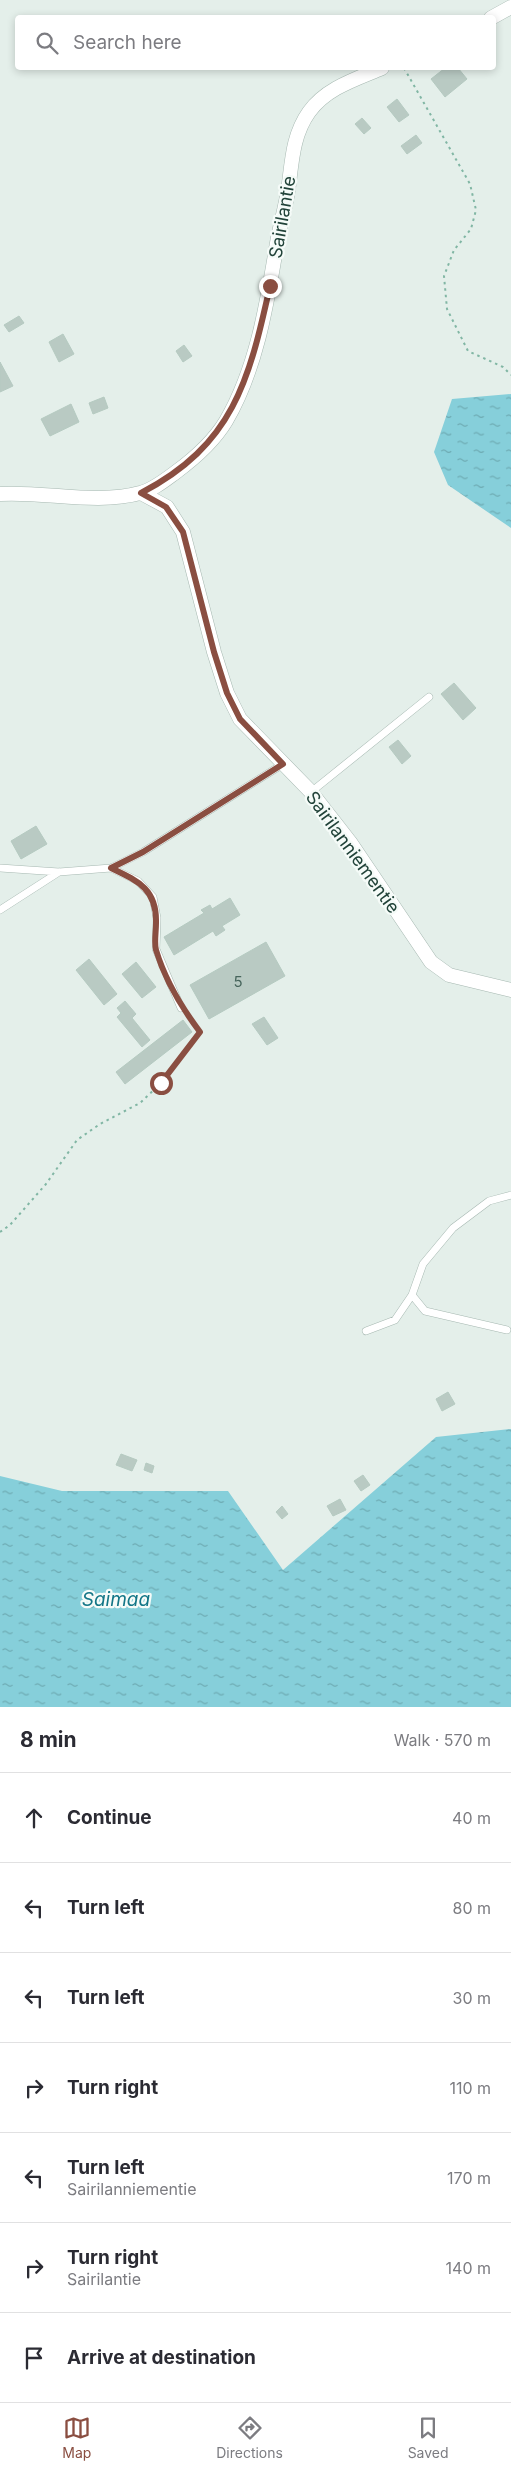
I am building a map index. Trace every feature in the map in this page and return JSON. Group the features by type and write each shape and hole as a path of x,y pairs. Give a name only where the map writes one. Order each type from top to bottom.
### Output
{"street":[{"path":"496,15 511,7"},
{"name":"Sairilantie","path":"0,494 106,497 141,493 163,481 189,462 213,439 226,421 242,385 259,335 288,192 294,146 300,126 320,98 347,82 377,70"},
{"name":"Sairilanniementie","path":"141,493 166,507 183,532 214,652 227,693 240,719 312,792 350,842 431,962 450,976 511,990"}],"lane":[{"path":"312,792 429,697"},
{"path":"0,868 59,872 111,868 169,836 283,764"},
{"path":"111,868 138,881 153,897 156,918 156,949 181,1008"},
{"path":"0,910 59,872"},
{"path":"366,1332 395,1320 412,1295 423,1264 453,1228 489,1201 511,1195"},
{"path":"412,1295 425,1310 508,1330"}],"path":[{"path":"405,70 470,184 476,210 471,229 454,250 444,276 447,309 468,351 503,367 511,375"},
{"path":"0,1232 10,1225 46,1184 77,1140 100,1124 140,1103 161,1083 200,1032 181,1008"}],"water":[{"path":"511,394 511,528 448,485 434,452 452,399"},
{"name":"Saimaa","path":"511,1429 511,1707 0,1707 0,1476 62,1491 228,1491 283,1570 436,1437"}],"building":[{"path":"442,70 460,70 467,79 445,97 431,79"},
{"path":"397,99 409,115 399,122 387,107"},
{"path":"362,118 371,128 364,134 355,124"},
{"path":"416,135 422,143 407,154 401,146"},
{"path":"19,316 24,323 9,332 4,325"},
{"path":"63,334 74,354 59,362 49,342"},
{"path":"184,345 192,356 183,362 176,351"},
{"path":"0,362 13,386 0,392"},
{"path":"104,397 108,408 93,414 89,403"},
{"path":"71,404 79,422 50,436 41,419"},
{"path":"454,683 476,708 463,720 441,694"},
{"path":"398,740 411,756 402,764 389,747"},
{"path":"36,826 47,844 21,859 11,841"},
{"path":"230,898 240,915 222,926 225,930 216,936 213,931 174,955 164,937 204,913 201,910 210,905 212,909"},
{"path":"266,942 285,976 209,1019 190,985"},
{"path":"89,959 117,994 104,1005 76,970"},
{"path":"136,962 156,987 142,998 122,974"},
{"path":"125,1001 136,1014 132,1018 150,1040 142,1047 117,1017 121,1013 117,1008"},
{"path":"264,1017 278,1038 267,1045 252,1024"},
{"path":"183,1020 192,1032 125,1084 116,1072"},
{"path":"448,1392 455,1404 442,1411 436,1399"},
{"path":"121,1454 137,1460 132,1471 116,1465"},
{"path":"146,1463 154,1466 152,1473 144,1470"},
{"path":"363,1475 370,1485 361,1491 354,1481"},
{"path":"340,1499 346,1510 333,1516 327,1506"},
{"path":"282,1506 288,1514 282,1519 276,1512"}],"route":[{"path":"161,1083 200,1032 181,1008 156,949 156,918 153,897 138,881 111,868 143,852 229,800 283,764 240,719 227,693 214,652 183,532 178,522 166,507 141,493 163,481 189,462 213,439 226,421 242,385 259,335 270,286"}]}
